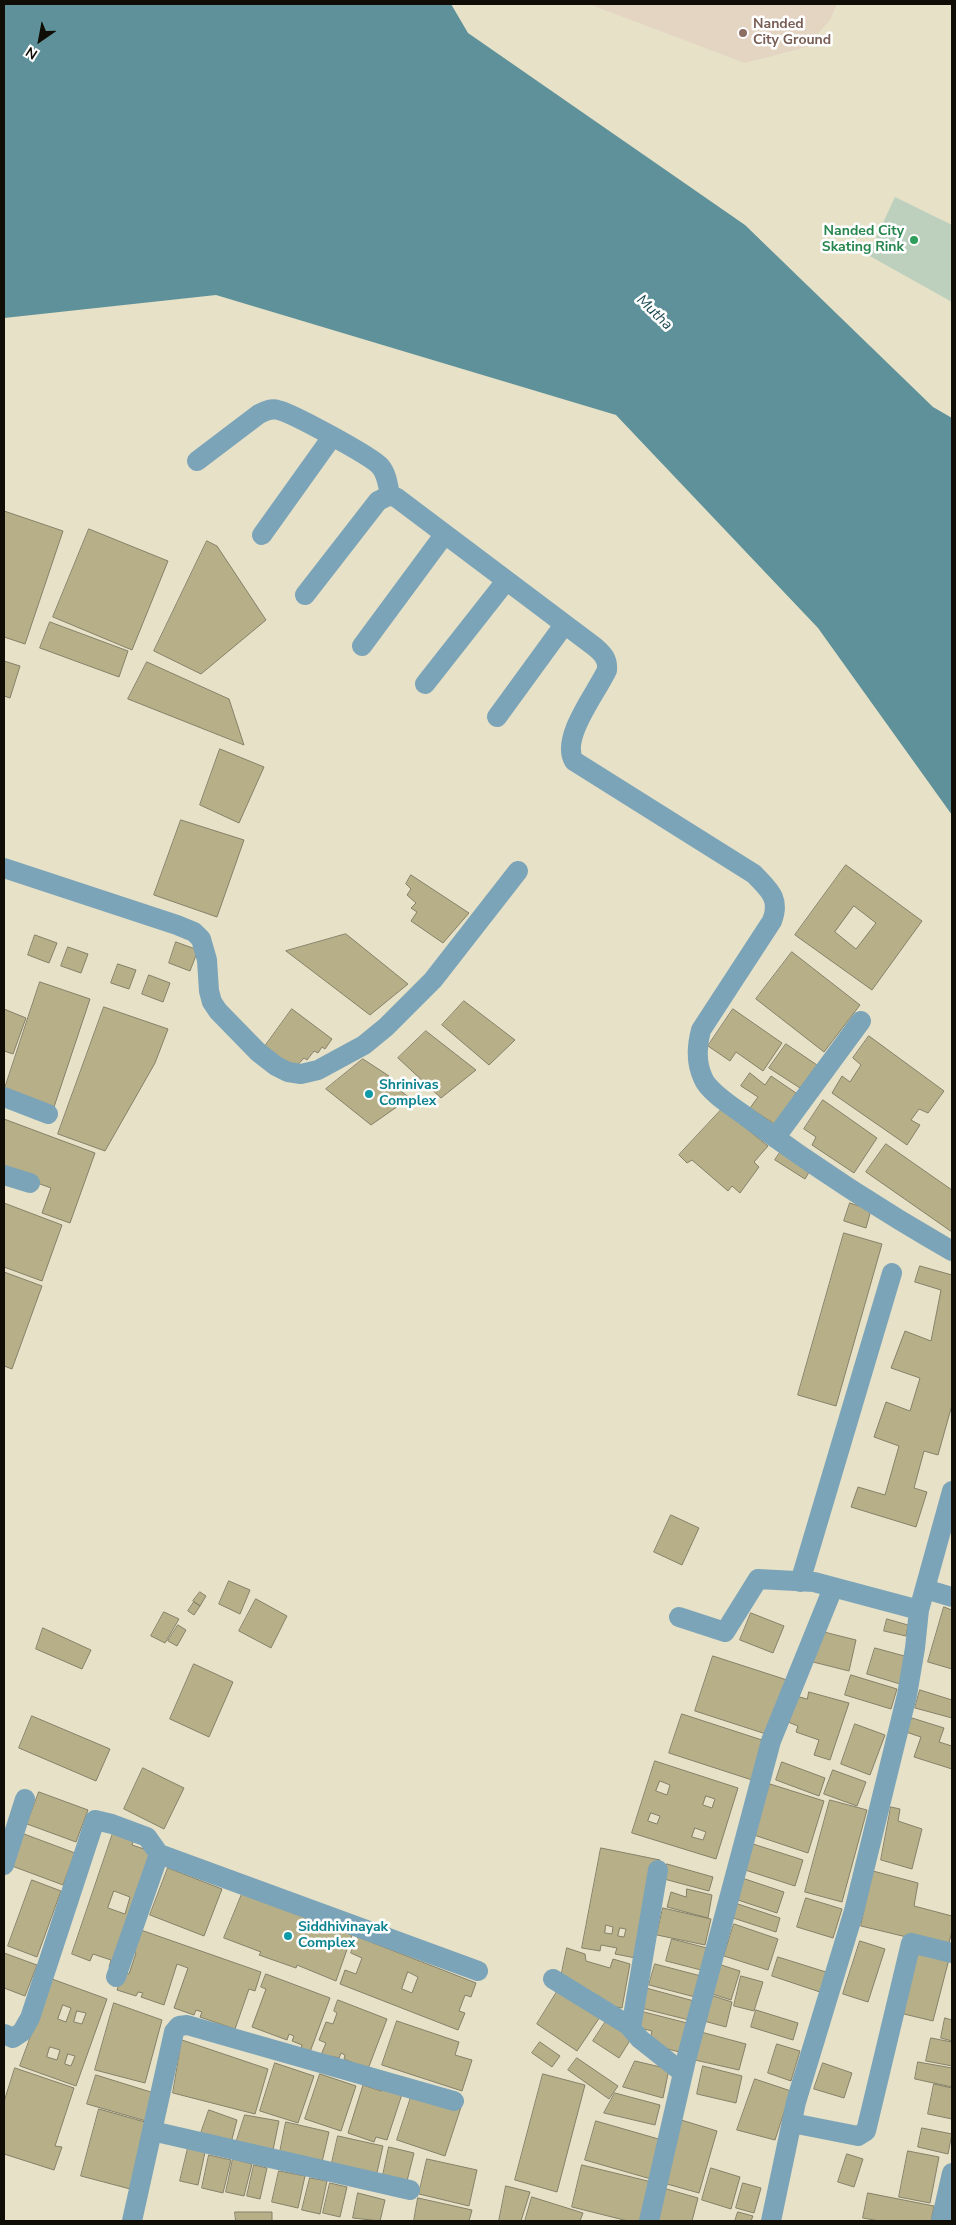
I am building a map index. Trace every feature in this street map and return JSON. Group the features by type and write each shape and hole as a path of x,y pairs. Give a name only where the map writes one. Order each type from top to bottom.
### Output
{"street":[{"path":"198,461 259,414 269,409 276,409 291,414 373,460 381,467 387,480 390,495"},
{"path":"262,535 332,437"},
{"path":"390,495 397,498 605,656 608,664 603,678 571,739 571,756 574,761 754,874 774,895 776,906 772,921 701,1030 697,1044 703,1079 717,1096 775,1138 914,1229 952,1251"},
{"path":"305,595 375,504 390,495"},
{"path":"362,646 444,534"},
{"path":"425,684 506,581"},
{"path":"497,717 564,625"},
{"path":"4,868 177,924 194,932 202,939 206,950 209,991 212,1002 218,1011 258,1052 276,1066 288,1072 301,1074 318,1070 364,1045 386,1027 434,980 518,870"},
{"path":"775,1138 861,1021"},
{"path":"4,1097 48,1114"},
{"path":"4,1174 30,1183"},
{"path":"800,1582 892,1273"},
{"path":"771,2221 799,2092 854,1911 907,1695 916,1648 919,1610 952,1491"},
{"path":"679,1617 725,1632 758,1579 814,1582 919,1610"},
{"path":"649,2221 682,2074 771,1741 833,1588"},
{"path":"925,1589 952,1597"},
{"path":"4,1865 25,1799"},
{"path":"4,2034 13,2038 18,2035 30,2018 95,1820 148,1837 159,1854 478,1971"},
{"path":"116,1976 159,1854"},
{"path":"630,2028 658,1870"},
{"path":"792,2123 858,2136 866,2131 911,1943 952,1953"},
{"path":"553,1978 630,2028 640,2039 682,2074"},
{"path":"132,2221 174,2032 179,2026 187,2026 454,2100"},
{"path":"152,2130 410,2190"},
{"path":"941,2221 952,2173"}],"shaded area":[{"name":"Nanded City Ground","path":"589,4 837,4 830,20 806,47 745,63"}],"green space":[{"name":"Nanded City Skating Rink","path":"895,197 952,225 952,302 868,255"}],"water":[{"name":"Mutha","path":"4,4 451,4 468,33 745,225 933,407 952,418 952,815 818,628 616,415 216,295 4,318"}],"building":[{"path":"4,511 63,531 25,644 4,637"},
{"path":"89,529 168,561 132,650 53,617"},
{"path":"207,541 217,546 266,620 201,674 154,651"},
{"path":"50,622 128,651 119,677 40,648"},
{"path":"4,661 20,666 10,698 4,696"},
{"path":"147,662 229,699 244,745 128,699"},
{"path":"220,749 264,767 239,823 200,805"},
{"path":"181,820 244,840 217,917 154,895"},
{"path":"846,865 922,921 872,990 795,935","holes":["854,906 876,923 856,949 835,932"]},
{"path":"411,875 469,913 443,943 411,921 417,912 411,908 416,903 407,895 411,889 406,884"},
{"path":"346,934 408,984 370,1015 286,951"},
{"path":"35,935 57,943 49,963 28,955"},
{"path":"176,942 198,950 190,971 169,963"},
{"path":"68,947 88,954 81,973 61,966"},
{"path":"792,952 860,1005 824,1052 756,999"},
{"path":"118,964 136,970 129,989 111,983"},
{"path":"149,975 170,983 163,1002 142,994"},
{"path":"40,982 90,999 54,1107 4,1091"},
{"path":"464,1001 515,1040 489,1065 442,1025"},
{"path":"104,1007 168,1029 155,1063 105,1151 58,1134"},
{"path":"4,1009 26,1018 13,1054 4,1051"},
{"path":"292,1009 332,1039 325,1049 322,1047 318,1053 314,1051 307,1060 304,1058 292,1071 263,1049"},
{"path":"733,1009 782,1043 763,1071 736,1052 730,1061 708,1046"},
{"path":"426,1031 476,1070 441,1098 398,1058"},
{"path":"869,1036 944,1091 928,1113 919,1109 911,1120 920,1125 907,1145 832,1093 842,1076 850,1082 861,1065 853,1058"},
{"path":"786,1044 817,1065 800,1088 769,1068"},
{"name":"Shrinivas Complex","path":"363,1059 389,1076 387,1080 411,1099 371,1125 326,1089"},
{"path":"750,1073 765,1085 771,1076 796,1093 776,1125 750,1108 758,1097 741,1086"},
{"path":"823,1100 877,1138 854,1173 812,1145 816,1137 804,1129"},
{"path":"722,1109 768,1146 754,1162 759,1167 740,1193 732,1186 728,1191 692,1160 687,1163 679,1155"},
{"path":"4,1119 95,1153 70,1223 42,1213 51,1188 4,1171"},
{"path":"886,1144 952,1190 952,1232 866,1172"},
{"path":"783,1148 812,1167 805,1179 775,1160"},
{"path":"4,1203 62,1225 42,1281 4,1267"},
{"path":"850,1203 871,1210 866,1228 844,1221"},
{"path":"844,1233 882,1244 836,1406 798,1395"},
{"path":"920,1266 952,1275 952,1405 938,1455 924,1451 914,1488 927,1492 916,1527 851,1507 858,1487 885,1495 899,1446 874,1437 886,1402 910,1411 920,1378 891,1368 905,1331 931,1341 941,1290 915,1282"},
{"path":"4,1272 42,1286 12,1369 4,1366"},
{"path":"671,1515 699,1528 682,1565 654,1552"},
{"path":"229,1581 250,1590 240,1614 219,1604"},
{"path":"200,1592 206,1596 200,1606 193,1601"},
{"path":"256,1599 287,1616 271,1648 239,1631"},
{"path":"194,1602 200,1606 194,1615 188,1611"},
{"path":"944,1607 952,1610 952,1669 928,1662"},
{"path":"164,1612 179,1619 165,1643 151,1636"},
{"path":"751,1613 784,1626 773,1653 740,1640"},
{"path":"887,1619 908,1625 906,1636 884,1631"},
{"path":"178,1625 186,1630 177,1646 168,1641"},
{"path":"43,1628 91,1650 82,1669 36,1649"},
{"path":"816,1630 856,1640 849,1671 809,1661"},
{"path":"875,1648 908,1657 900,1684 867,1674"},
{"path":"713,1656 787,1680 769,1735 695,1711"},
{"path":"194,1664 233,1682 209,1737 170,1719"},
{"path":"851,1675 897,1689 891,1709 845,1695"},
{"path":"920,1690 952,1700 952,1718 915,1708"},
{"path":"809,1692 849,1703 830,1760 814,1755 819,1740 796,1732 798,1726 788,1722 796,1696 807,1699"},
{"path":"682,1714 765,1741 752,1780 669,1753"},
{"path":"32,1716 110,1749 96,1781 19,1748"},
{"path":"912,1718 944,1728 939,1742 952,1746 952,1769 914,1757 921,1737 906,1732"},
{"path":"855,1724 885,1735 870,1775 841,1764"},
{"path":"655,1761 738,1788 716,1859 632,1833","holes":["660,1781 670,1785 667,1795 656,1791","706,1796 715,1799 712,1808 703,1805","651,1813 660,1816 657,1824 648,1821","695,1828 706,1832 703,1840 692,1837"]},
{"path":"782,1762 825,1778 819,1796 776,1780"},
{"path":"143,1768 184,1788 164,1829 124,1809"},
{"path":"833,1770 866,1782 857,1806 824,1794"},
{"path":"770,1784 824,1801 808,1853 754,1835"},
{"path":"39,1792 88,1810 76,1842 27,1824"},
{"path":"830,1800 867,1810 842,1902 805,1892"},
{"path":"891,1807 900,1809 898,1821 922,1829 912,1869 881,1860"},
{"path":"114,1830 135,1837 132,1845 159,1854 115,1969 109,1967 111,1960 93,1954 90,1961 72,1954","holes":["114,1891 130,1897 125,1914 108,1908"]},
{"path":"24,1834 75,1853 63,1885 12,1866"},
{"path":"750,1843 803,1860 795,1886 742,1869"},
{"path":"601,1848 660,1860 641,1959 615,1954 617,1948 601,1945 600,1951 582,1948","holes":["606,1925 613,1927 612,1934 605,1933","620,1928 626,1929 624,1937 618,1936"]},
{"path":"667,1864 713,1877 709,1891 664,1879"},
{"path":"168,1868 222,1889 204,1936 150,1915"},
{"path":"873,1871 918,1883 914,1906 952,1916 952,1931 948,1947 861,1926"},
{"path":"739,1877 784,1892 777,1913 732,1898"},
{"path":"32,1880 61,1891 37,1957 8,1946"},
{"path":"687,1889 712,1895 708,1918 667,1907 671,1892 686,1897"},
{"name":"Siddhivinayak Complex","path":"242,1894 352,1935 336,1981 297,1965 296,1968 259,1955 261,1952 224,1938"},
{"path":"806,1898 842,1909 833,1938 797,1927"},
{"path":"735,1903 780,1918 776,1932 730,1917"},
{"path":"663,1908 711,1919 705,1945 657,1935"},
{"path":"734,1924 778,1939 768,1970 724,1956"},
{"path":"138,1929 261,1972 255,1991 249,1989 235,2029 200,2017 202,2012 196,2010 194,2015 174,2008 188,1968 177,1964 164,2005 141,1997 143,1993 138,1992 136,1996 117,1990 123,1972 129,1974 136,1953 130,1951"},
{"path":"358,1937 476,1983 471,1997 465,1995 459,2011 465,2013 458,2030 340,1984 345,1970 356,1974 362,1958 351,1953","holes":["408,1972 418,1977 412,1993 402,1989"]},
{"path":"672,1939 707,1948 701,1970 666,1961"},
{"path":"860,1941 885,1949 868,2002 843,1994"},
{"path":"567,1948 585,1954 586,1961 610,1968 613,1959 630,1964 622,2008 605,2005 561,1977"},
{"path":"4,1953 37,1965 25,1996 4,1988"},
{"path":"916,1954 949,1959 933,2021 904,2014"},
{"path":"778,1957 826,1972 820,1992 772,1976"},
{"path":"715,1963 740,1971 731,2000 706,1992"},
{"path":"655,1964 701,1976 695,1997 649,1985"},
{"path":"266,1974 330,1998 310,2052 301,2048 302,2045 292,2041 294,2036 289,2034 287,2040 252,2027 266,1989 261,1987"},
{"path":"741,1976 763,1982 754,2011 734,2006"},
{"path":"52,1979 107,1999 76,2086 20,2066","holes":["63,2005 71,2008 66,2022 58,2019","77,2011 86,2013 82,2024 74,2022","50,2047 60,2050 57,2060 47,2057","68,2054 75,2056 71,2066 65,2064"]},
{"path":"560,1987 602,2014 577,2051 537,2024"},
{"path":"646,1988 694,2001 689,2020 641,2008"},
{"path":"710,1995 732,2002 726,2027 704,2021"},
{"path":"338,2000 387,2019 368,2069 344,2059 345,2055 341,2053 339,2058 331,2056 330,2059 321,2055 326,2043 319,2040 326,2022 333,2024 337,2013 334,2011"},
{"path":"114,2003 162,2020 145,2083 95,2070"},
{"path":"756,2010 798,2023 793,2040 751,2027"},
{"path":"640,2011 691,2024 683,2053 649,2044 652,2031 636,2027"},
{"path":"608,2018 634,2034 619,2058 593,2041"},
{"path":"945,2018 952,2020 952,2041 941,2038"},
{"path":"397,2021 459,2042 455,2055 472,2060 462,2091 382,2065"},
{"path":"701,2032 746,2044 739,2070 695,2060"},
{"path":"931,2038 952,2042 952,2066 926,2061"},
{"path":"182,2040 268,2069 255,2114 173,2093"},
{"path":"540,2042 560,2056 552,2067 532,2053"},
{"path":"777,2044 800,2051 791,2081 768,2073"},
{"path":"577,2058 618,2086 609,2099 568,2070"},
{"path":"635,2061 669,2069 663,2098 623,2087"},
{"path":"918,2062 952,2068 952,2087 915,2079"},
{"path":"275,2063 314,2076 298,2123 260,2111"},
{"path":"823,2063 852,2073 844,2098 814,2089"},
{"path":"703,2066 742,2076 736,2103 697,2094"},
{"path":"15,2068 74,2088 55,2146 62,2147 54,2170 4,2154 4,2102"},
{"path":"320,2074 356,2086 341,2131 305,2119"},
{"path":"543,2074 585,2085 557,2192 515,2180"},
{"path":"96,2075 154,2093 146,2121 87,2104"},
{"path":"755,2079 791,2091 775,2140 737,2130"},
{"path":"385,2082 404,2088 387,2140 376,2137 374,2142 348,2133 363,2085 381,2091"},
{"path":"934,2084 952,2088 952,2119 928,2114"},
{"path":"413,2091 461,2107 445,2156 397,2140"},
{"path":"615,2093 660,2105 655,2125 604,2113"},
{"path":"99,2109 152,2124 134,2190 81,2176"},
{"path":"209,2110 237,2120 231,2143 200,2136"},
{"path":"245,2115 279,2121 273,2150 236,2143"},
{"path":"678,2119 717,2131 699,2193 660,2182"},
{"path":"596,2121 662,2140 651,2179 585,2160"},
{"path":"286,2122 329,2132 322,2162 280,2152"},
{"path":"922,2128 952,2134 948,2154 918,2147"},
{"path":"338,2136 383,2146 376,2177 331,2167"},
{"path":"389,2147 414,2153 406,2185 382,2180"},
{"path":"188,2148 205,2152 198,2185 180,2181"},
{"path":"908,2151 939,2157 930,2203 899,2197"},
{"path":"847,2154 863,2159 854,2187 838,2182"},
{"path":"209,2155 231,2160 223,2193 202,2188"},
{"path":"233,2159 252,2164 244,2196 226,2192"},
{"path":"427,2159 477,2170 469,2206 419,2194"},
{"path":"254,2165 267,2168 260,2199 247,2196"},
{"path":"582,2165 656,2183 646,2221 628,2221 572,2207"},
{"path":"711,2168 740,2177 731,2209 702,2200"},
{"path":"279,2171 305,2176 298,2208 272,2202"},
{"path":"310,2178 327,2181 320,2214 302,2210"},
{"path":"330,2183 347,2187 340,2217 323,2213"},
{"path":"743,2183 761,2188 754,2213 736,2208"},
{"path":"506,2186 530,2192 521,2221 499,2221"},
{"path":"663,2188 698,2198 692,2221 654,2221"},
{"path":"358,2193 385,2200 380,2221 353,2218"},
{"path":"868,2193 934,2206 931,2221 879,2221 863,2218"},
{"path":"532,2197 583,2213 580,2221 525,2221"},
{"path":"418,2198 472,2210 469,2221 414,2221"},
{"path":"235,2212 272,2212 272,2221 236,2221"},
{"path":"738,2212 753,2216 751,2221 735,2221"}],"place":[{"name":"Nanded City Ground","path":"743,33"},
{"name":"Nanded City Skating Rink","path":"914,240"},
{"name":"Shrinivas Complex","path":"369,1094"},
{"name":"Siddhivinayak Complex","path":"288,1936"}]}
